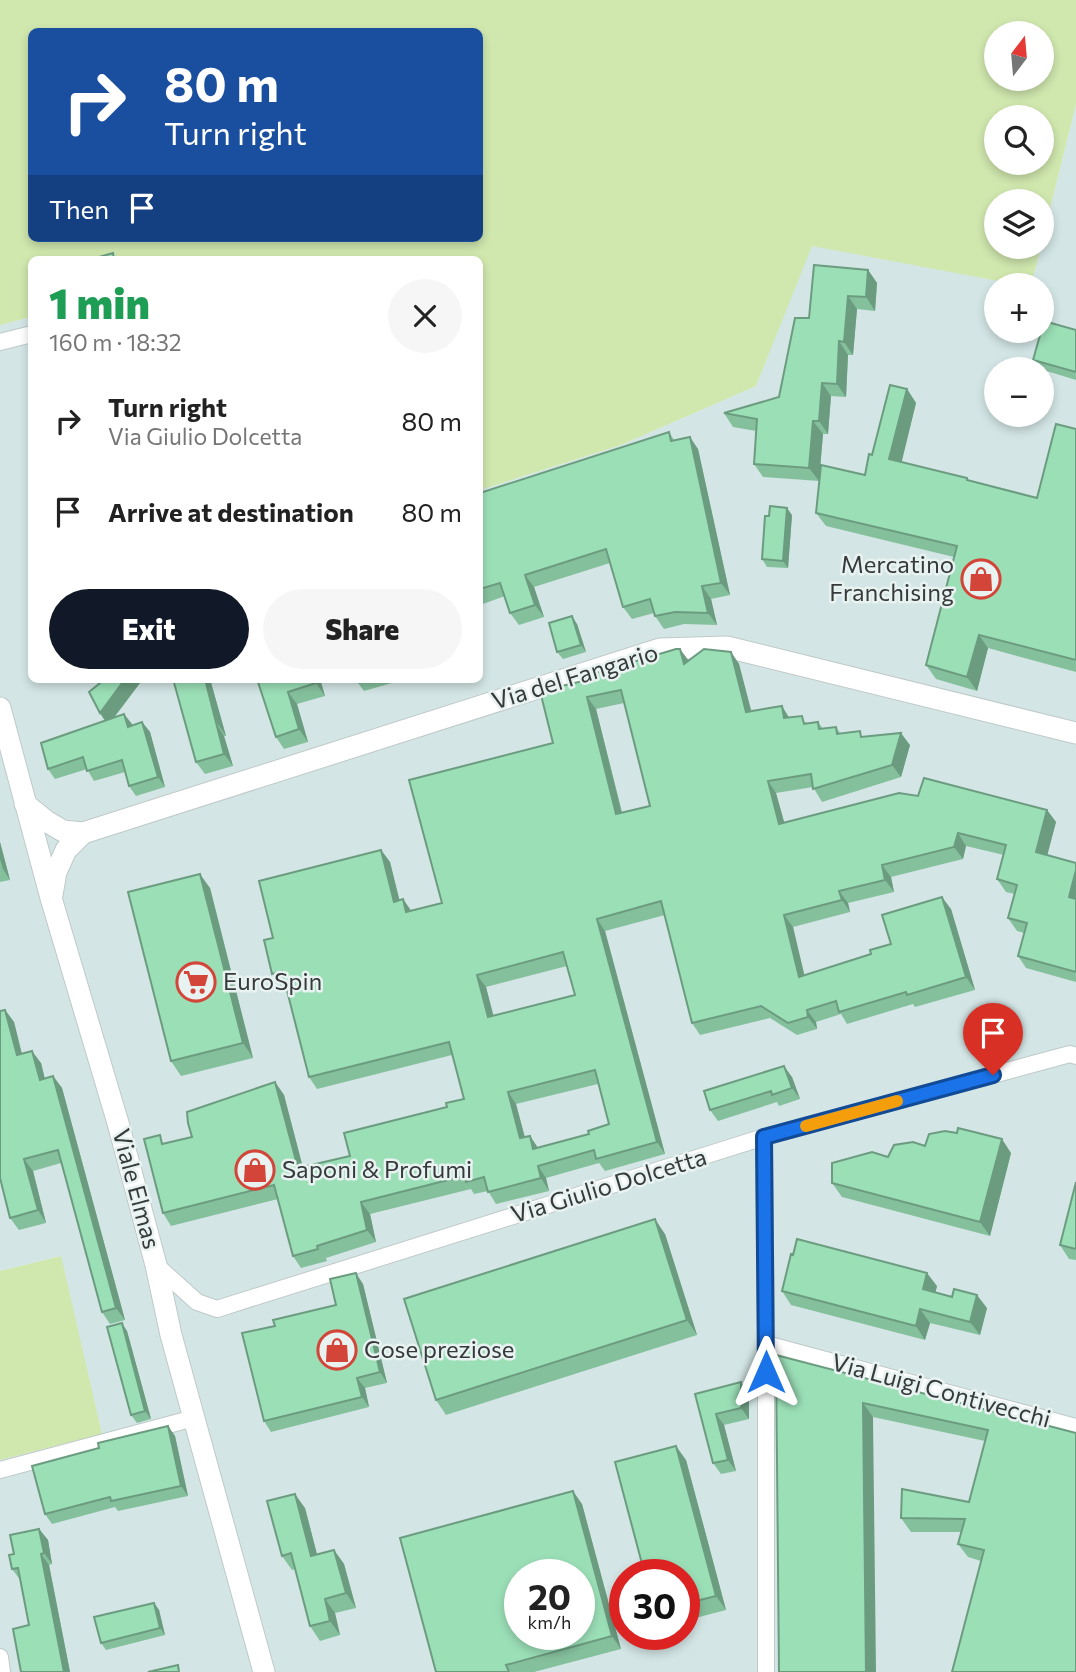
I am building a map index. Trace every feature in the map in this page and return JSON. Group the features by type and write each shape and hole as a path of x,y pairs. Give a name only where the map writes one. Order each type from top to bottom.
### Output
{"main road":[{"name":"Via del Fangario","path":"83,833 660,649 727,647 1076,733"},
{"name":"Viale Elmas","path":"0,708 51,898 118,1123 194,1418 264,1672"},
{"path":"25,804 64,831 83,833"},
{"path":"51,898 56,872 66,850 83,833"}],"street":[{"path":"0,342 28,335"},
{"name":"Via Giulio Dolcetta","path":"156,1265 197,1302 217,1309 764,1137 1070,1054 1076,1056"},
{"path":"764,1137 766,1672"},
{"name":"Via Luigi Contivecchi","path":"766,1344 1076,1427"},
{"path":"0,1469 194,1418"},
{"path":"0,1657 2,1672"}],"shaded area":[{"path":"1076,104 1076,1672 0,1672 0,1460 102,1434 60,1256 0,1271 0,325 28,318 28,683 483,683 483,489 621,445 756,386 811,245 984,278 984,343 1054,343 1054,273 1034,273 1037,259 1054,259 1054,192"}],"green space":[{"path":"0,0 1076,0 1076,104 1054,193 1054,189 984,189 984,259 1038,259 1034,273 984,273 984,278 812,246 756,386 621,445 483,489 483,256 28,256 28,318 0,325"},
{"path":"61,1256 102,1434 0,1460 0,1271"}],"building":[{"path":"814,265 868,270 866,297 848,296 844,342 839,341 837,384 822,383 819,421 813,421 809,468 754,464 757,419 724,413 779,397 795,318 809,318"},
{"path":"1054,324 1076,330 1076,372 1054,366 1054,357 1034,357 1038,343 1054,343"},
{"path":"890,385 907,389 889,459 1037,498 1056,424 1076,429 1076,660 979,635 967,677 926,665 957,546 816,513 821,465 865,475"},
{"path":"669,432 671,441 690,437 721,583 702,586 708,613 675,612 655,616 650,599 623,607 606,549 525,575 535,605 510,613 500,583 483,588 483,492"},
{"path":"770,506 787,508 783,561 762,559 765,516 769,516"},
{"path":"572,616 581,645 557,652 549,623"},
{"path":"676,649 680,649 684,664 704,649 731,652 746,712 782,706 784,718 802,716 804,724 818,722 819,729 836,727 837,734 860,731 861,737 901,733 892,765 813,789 811,774 768,781 779,824 899,793 918,796 924,778 1047,810 1036,852 1076,863 1069,897 1076,899 1076,972 1018,956 1027,923 1008,918 1017,885 997,879 1006,845 958,833 954,847 882,865 885,880 839,891 842,900 784,915 799,977 871,954 870,950 891,944 882,915 942,897 966,977 839,1012 836,1001 807,1010 808,1017 788,1023 761,1006 692,1023 661,901 597,919 657,1142 596,1159 594,1150 538,1166 541,1178 488,1192 484,1177 466,1182 464,1176 361,1202 367,1230 293,1256 274,1185 163,1213 144,1139 160,1135 162,1144 192,1137 187,1112 275,1082 298,1168 350,1156 344,1133 447,1107 446,1103 464,1099 449,1042 309,1077 282,971 272,974 264,940 273,938 259,881 381,850 394,902 403,899 406,912 442,903 409,780 553,743 540,691 587,680 586,676","holes":["621,690 650,806 616,814 587,697","563,952 575,995 488,1017 477,975","595,1070 609,1124 588,1131 589,1134 533,1149 530,1136 520,1138 508,1092"]},
{"path":"100,683 122,683 100,713 89,692"},
{"path":"174,683 206,683 224,754 196,762"},
{"path":"258,683 316,683 288,692 299,729 276,737"},
{"path":"124,714 128,727 142,722 158,777 129,786 122,760 87,771 83,757 48,769 41,743"},
{"name":"EuroSpin","path":"200,874 243,1043 171,1061 128,892"},
{"path":"5,1010 17,1055 32,1051 40,1080 53,1076 116,1308 102,1312 58,1150 24,1159 38,1210 10,1218 0,1178 0,1011"},
{"path":"784,1066 792,1088 772,1095 771,1091 710,1110 704,1091"},
{"path":"958,1128 1002,1139 980,1222 832,1183 832,1163 872,1152 888,1157 894,1145 913,1142 925,1146 929,1134 945,1131 957,1133"},
{"path":"1076,1182 1076,1249 1060,1245"},
{"path":"655,1219 687,1320 436,1400 404,1299"},
{"path":"797,1239 927,1273 923,1289 952,1297 954,1289 977,1295 970,1322 920,1309 916,1326 782,1291"},
{"path":"356,1273 380,1372 357,1378 362,1397 264,1421 242,1333 275,1326 273,1320 336,1305 330,1279"},
{"path":"122,1323 145,1411 131,1415 107,1327"},
{"path":"776,1355 1076,1433 1076,1672 952,1672 984,1550 958,1544 965,1519 901,1518 902,1489 969,1502 988,1430 863,1403 866,1672 779,1672"},
{"path":"741,1382 741,1408 716,1414 728,1460 713,1463 695,1394"},
{"path":"168,1426 181,1486 111,1501 110,1497 45,1514 32,1466 99,1448 98,1443"},
{"path":"676,1446 716,1596 700,1600 700,1559 641,1559 615,1462"},
{"path":"573,1491 591,1559 504,1559 504,1650 561,1650 506,1665 509,1672 436,1672 400,1538"},
{"path":"295,1494 311,1556 334,1550 346,1593 325,1599 330,1621 310,1626 291,1553 282,1556 267,1501"},
{"path":"39,1529 44,1553 41,1554 64,1672 21,1672 13,1629 29,1625 18,1568 12,1569 9,1555 14,1554 10,1535"},
{"path":"595,1573 609,1625 609,1637 595,1641"},
{"path":"154,1603 160,1628 101,1643 94,1617"},
{"path":"178,1665 179,1672 148,1672"}],"slow traffic":[{"path":"806,1126 897,1101"}],"place":[{"name":"Mercatino Franchising","path":"981,579"},
{"name":"EuroSpin","path":"196,982"},
{"name":"Saponi & Profumi","path":"255,1170"},
{"name":"Cose preziose","path":"337,1350"}],"route":[{"path":"766,1372 764,1137 993,1075"}]}
